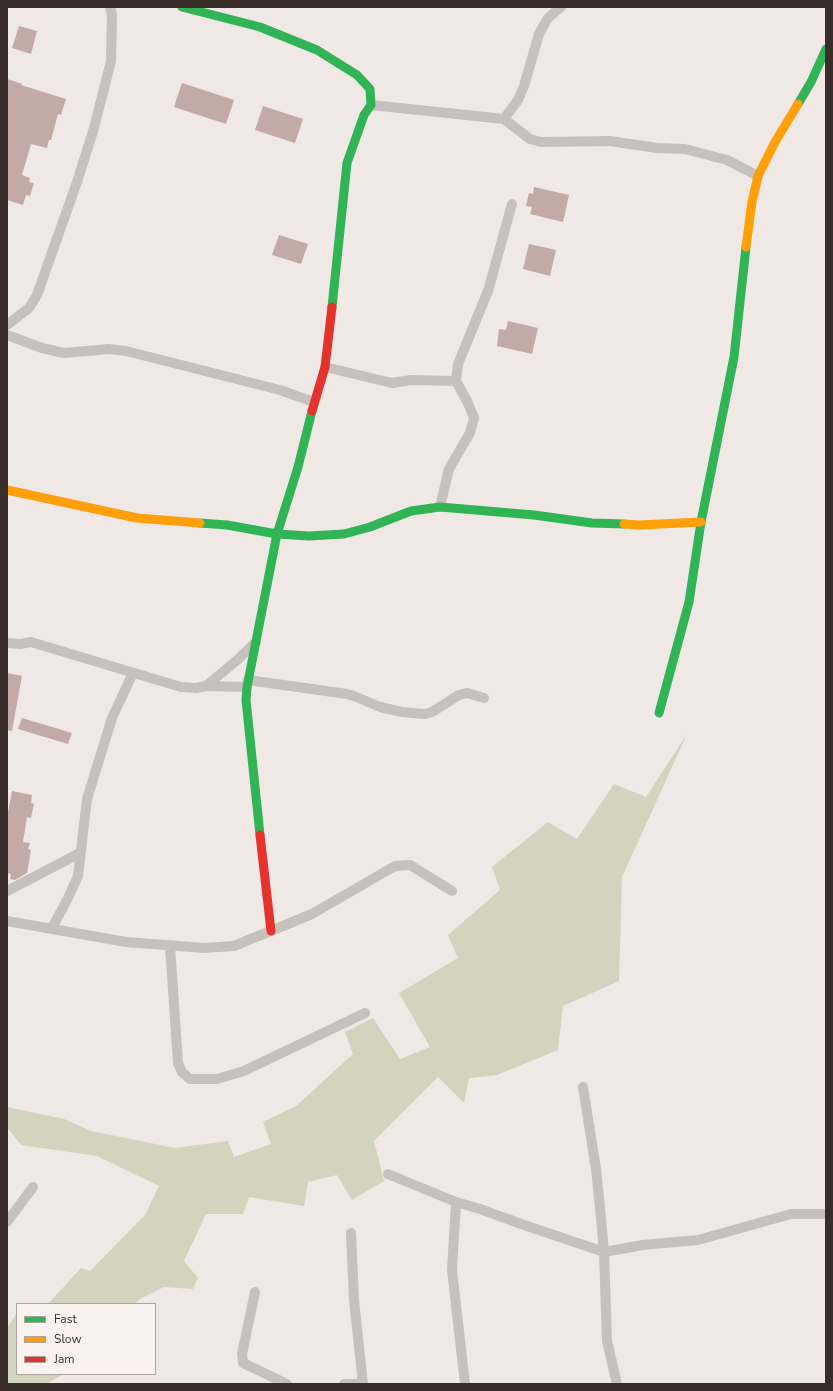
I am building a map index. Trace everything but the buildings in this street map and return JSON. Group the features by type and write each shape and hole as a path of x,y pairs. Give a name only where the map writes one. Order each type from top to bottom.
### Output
{"street":[{"path":"7,325 29,308 37,295 77,182 94,128 111,61 112,16 110,7"},
{"path":"182,7 260,27 317,50 357,75 370,89 371,105 364,115 347,163 338,260 325,367 314,402 298,467 277,534 246,700 271,931"},
{"path":"504,119 518,100 524,86 539,34 548,18 560,7"},
{"path":"659,713 689,602 700,522 734,357 752,202 758,176 775,142 811,82 826,49"},
{"path":"371,105 504,119 530,139 541,142 610,141 656,148 685,149 727,160 758,176"},
{"path":"440,507 450,470 470,434 474,418 468,402 456,381 458,364 488,291 512,204"},
{"path":"7,335 42,348 64,353 109,349 126,351 280,390 314,402"},
{"path":"325,367 392,383 411,380 456,381"},
{"path":"7,490 137,518 227,525 277,534 309,536 344,534 370,527 412,511 440,507 534,515 592,523 640,525 700,522"},
{"path":"7,643 20,644 31,642 181,687 196,688 248,683 347,694 380,707 425,714 432,712 459,694 467,694 484,698"},
{"path":"206,686 256,642"},
{"path":"52,928 78,876 87,799 112,718 133,673"},
{"path":"7,891 80,853"},
{"path":"7,921 126,942 204,948 234,946 312,914 395,866 410,865 452,891"},
{"path":"170,946 178,1063 182,1072 190,1079 218,1079 244,1071 365,1013"},
{"path":"583,1087 596,1169 604,1252 607,1341 617,1384"},
{"path":"388,1174 456,1202 604,1252 643,1245 698,1240 791,1214 826,1214"},
{"path":"7,1222 33,1187"},
{"path":"456,1202 452,1270 465,1384"},
{"path":"351,1233 354,1300 364,1384"},
{"path":"256,1292 242,1354 243,1362 287,1384"},
{"path":"344,1384 359,1384"}],"green space":[{"path":"687,734 622,877 619,981 563,1006 558,1050 497,1075 469,1078 464,1103 438,1077 374,1141 384,1181 352,1200 337,1175 308,1182 304,1206 249,1197 243,1214 206,1214 184,1261 198,1278 193,1289 164,1287 140,1299 136,1303 49,1303 81,1268 90,1271 145,1215 159,1186 97,1156 21,1145 7,1127 7,1107 64,1119 91,1131 175,1148 228,1141 234,1157 271,1144 263,1122 296,1106 353,1054 345,1032 373,1018 400,1059 430,1047 399,993 458,958 448,935 500,890 492,867 548,822 577,839 614,784 646,797"},
{"path":"16,1314 16,1375 62,1375 46,1384 7,1384 7,1328"}],"traffic: fast":[{"path":"182,7 260,27 317,50 357,75 370,89 371,105 364,115 347,163 332,307"},
{"path":"798,104 811,82 826,49"},
{"path":"659,713 689,602 701,522 734,357 746,247"},
{"path":"260,835 246,700 247,687 277,534 298,467 312,411"},
{"path":"200,523 227,525 277,534 309,536 344,534 370,527 411,511 440,507 534,515 592,523 624,524"}],"traffic: slow":[{"path":"746,247 752,202 758,176 775,142 798,104"},
{"path":"7,490 137,518 200,523"},
{"path":"624,524 640,525 701,522"}],"traffic: jam":[{"path":"312,411 325,367 332,307"},
{"path":"260,835 271,931"}]}
